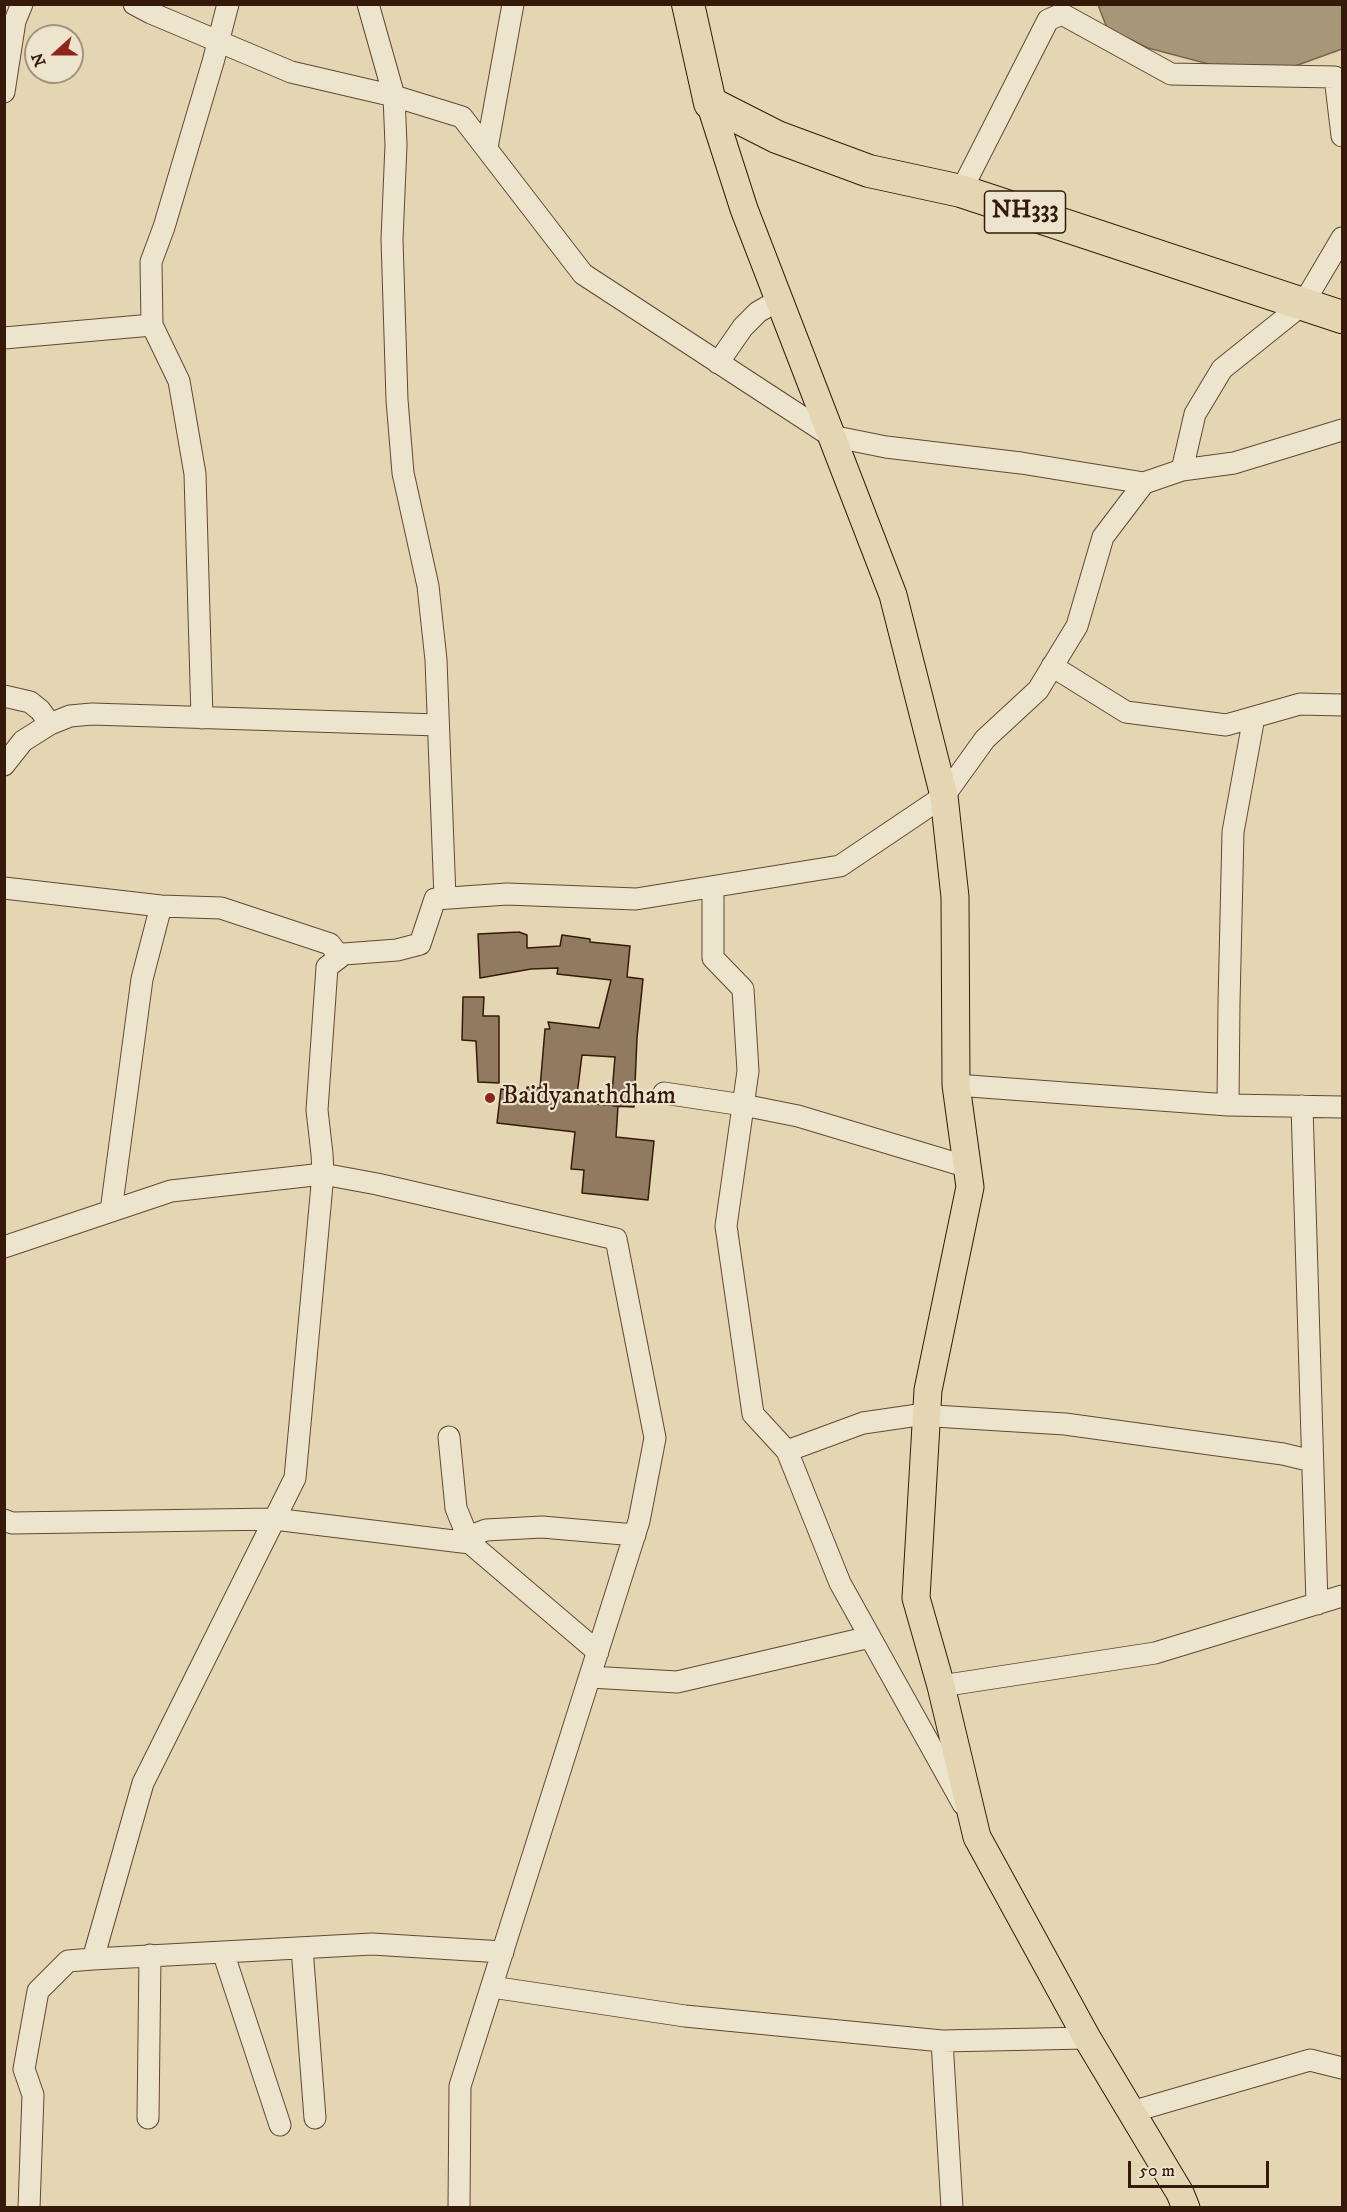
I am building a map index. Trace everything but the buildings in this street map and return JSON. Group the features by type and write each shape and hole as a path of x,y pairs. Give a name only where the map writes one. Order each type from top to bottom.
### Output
{"highway":[{"path":"688,4 710,103"},
{"name":"NH333","path":"710,103 777,137 869,171 961,191 1342,317"}],"main road":[{"path":"710,103 744,209 893,595 944,796 955,897 956,1085 970,1187 928,1390 916,1598 941,1686 977,1837 1087,2038 1180,2193 1186,2208"}],"street":[{"path":"4,92 15,21 22,4"},
{"path":"134,4 291,72 394,96 462,117 583,274 831,436 886,447 1021,464 1144,483 1182,470 1234,463 1342,430"},
{"path":"202,718 195,474 179,381 152,325 151,262 164,227 219,42 228,4"},
{"path":"368,4 394,96 396,145 392,239 397,400 404,473 428,586 436,660 445,898"},
{"path":"487,148 513,4"},
{"path":"961,191 1048,20 1062,14 1079,14 1171,74 1339,75 1342,136"},
{"path":"1182,470 1195,414 1222,369 1303,304 1342,238"},
{"path":"718,363 743,327 758,312 779,300"},
{"path":"4,338 152,325"},
{"path":"93,1959 143,1783 295,1478 323,1174 317,1110 327,967 344,954 397,950 420,944 435,899 507,894 636,899 840,866 944,796 984,739 1038,690 1077,626 1103,537 1144,483"},
{"path":"1052,666 1126,712 1226,725 1300,705 1342,705"},
{"path":"4,696 30,702 40,710 50,724"},
{"path":"4,765 23,741 50,724 70,716 92,714 438,725"},
{"path":"1228,1105 1228,1003 1233,832 1254,717"},
{"path":"713,887 713,958 743,989 747,1071 726,1226 753,1414 787,1451 840,1583 972,1820"},
{"path":"4,888 161,906 221,908 330,944 340,957"},
{"path":"111,1211 142,979 161,906"},
{"path":"956,1085 1228,1105 1342,1107"},
{"path":"664,1093 798,1116 968,1167"},
{"path":"1302,1106 1317,1604"},
{"path":"4,1247 171,1191 323,1174 377,1184 616,1239 655,1438 635,1535 460,2086 459,2208"},
{"path":"787,1451 863,1423 918,1415 1065,1424 1283,1454 1312,1461"},
{"path":"449,1437 456,1508 470,1543 598,1652"},
{"path":"4,1520 12,1523 274,1519 470,1543"},
{"path":"470,1543 473,1535 486,1530 542,1527 635,1535"},
{"path":"941,1686 1155,1653 1342,1596"},
{"path":"590,1677 677,1682 870,1637"},
{"path":"29,2208 33,2095 24,2069 38,1991 68,1961 372,1944 503,1952"},
{"path":"302,1948 315,2118"},
{"path":"223,1952 280,2125"},
{"path":"148,2118 150,1956"},
{"path":"492,1987 686,2016 942,2041 1087,2038"},
{"path":"942,2041 952,2208"},
{"path":"1131,2112 1310,2060 1342,2068"}],"shaded area":[{"path":"1098,5 1342,5 1342,49 1262,78 1148,48 1107,28"}],"place":[{"name":"Baidyanathdham","path":"490,1098"}]}
